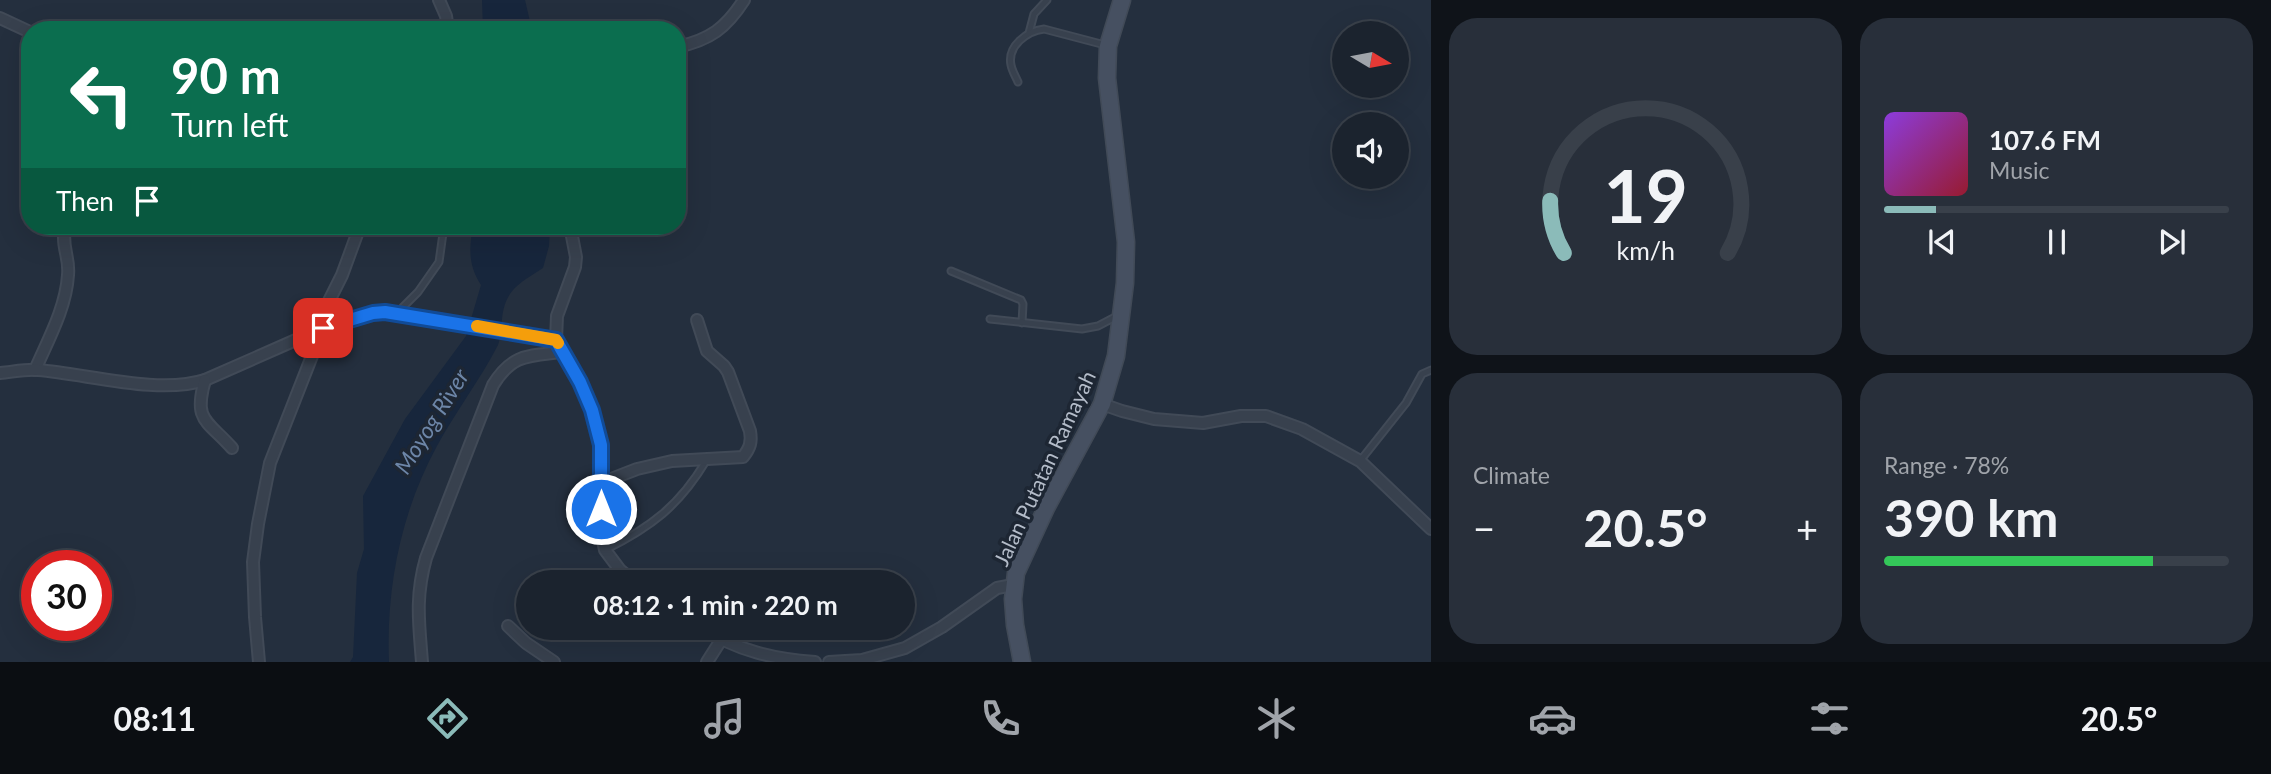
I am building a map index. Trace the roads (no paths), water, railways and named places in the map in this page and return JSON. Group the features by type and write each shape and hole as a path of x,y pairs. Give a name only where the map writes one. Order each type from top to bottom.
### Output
{"main road":[{"name":"Jalan Putatan Ramayah","path":"1023,662 1015,625 1013,585 1021,559 1046,508 1102,404 1116,356 1125,284 1126,242 1108,86 1108,46 1122,0"}],"street":[{"path":"439,0 447,21"},
{"path":"686,45 717,33 733,18 744,0"},
{"path":"0,18 21,28"},
{"path":"35,370 63,303 67,285 69,271 64,235"},
{"path":"259,662 253,562 270,463 323,328 325,309 342,275 357,235"},
{"path":"572,235 575,267 557,316 556,340 580,382 592,410 601,445 601,532 605,550 620,570"},
{"path":"0,373 35,370 173,387 187,386 323,328 373,313 425,317 556,340"},
{"path":"601,483 672,461 743,457 750,447 750,431 728,372 707,351 697,320"},
{"path":"422,662 419,584 426,558 493,385 502,370 514,361 526,356 561,352"},
{"path":"205,380 200,396 201,414 232,448"},
{"path":"1102,404 1154,419 1203,423 1241,416 1266,416 1302,429 1360,461 1431,529"},
{"path":"829,662 862,660 905,648 943,626 997,588 1013,585"},
{"path":"508,625 526,643 554,662"},
{"path":"707,662 721,640 782,659 815,662"}],"lane":[{"path":"1028,33 1034,14 1047,0"},
{"path":"1018,82 1011,64 1014,47 1034,30 1044,29 1108,46"},
{"path":"397,313 418,292 439,262 443,235"},
{"path":"951,271 1021,300 1024,304 1022,323"},
{"path":"990,319 1082,329 1098,326 1122,314"},
{"path":"1360,461 1406,403 1422,374 1431,370"},
{"path":"605,550 646,528 664,514 690,486 707,458"}],"water":[{"path":"482,0 525,0 530,21 483,21"},
{"name":"Moyog River","path":"472,235 550,235 543,268 515,288 506,300 498,345 437,446 414,497 393,578 389,662 350,662 353,657 357,573 364,549 363,496 405,419 466,336 481,285 474,270"}]}
